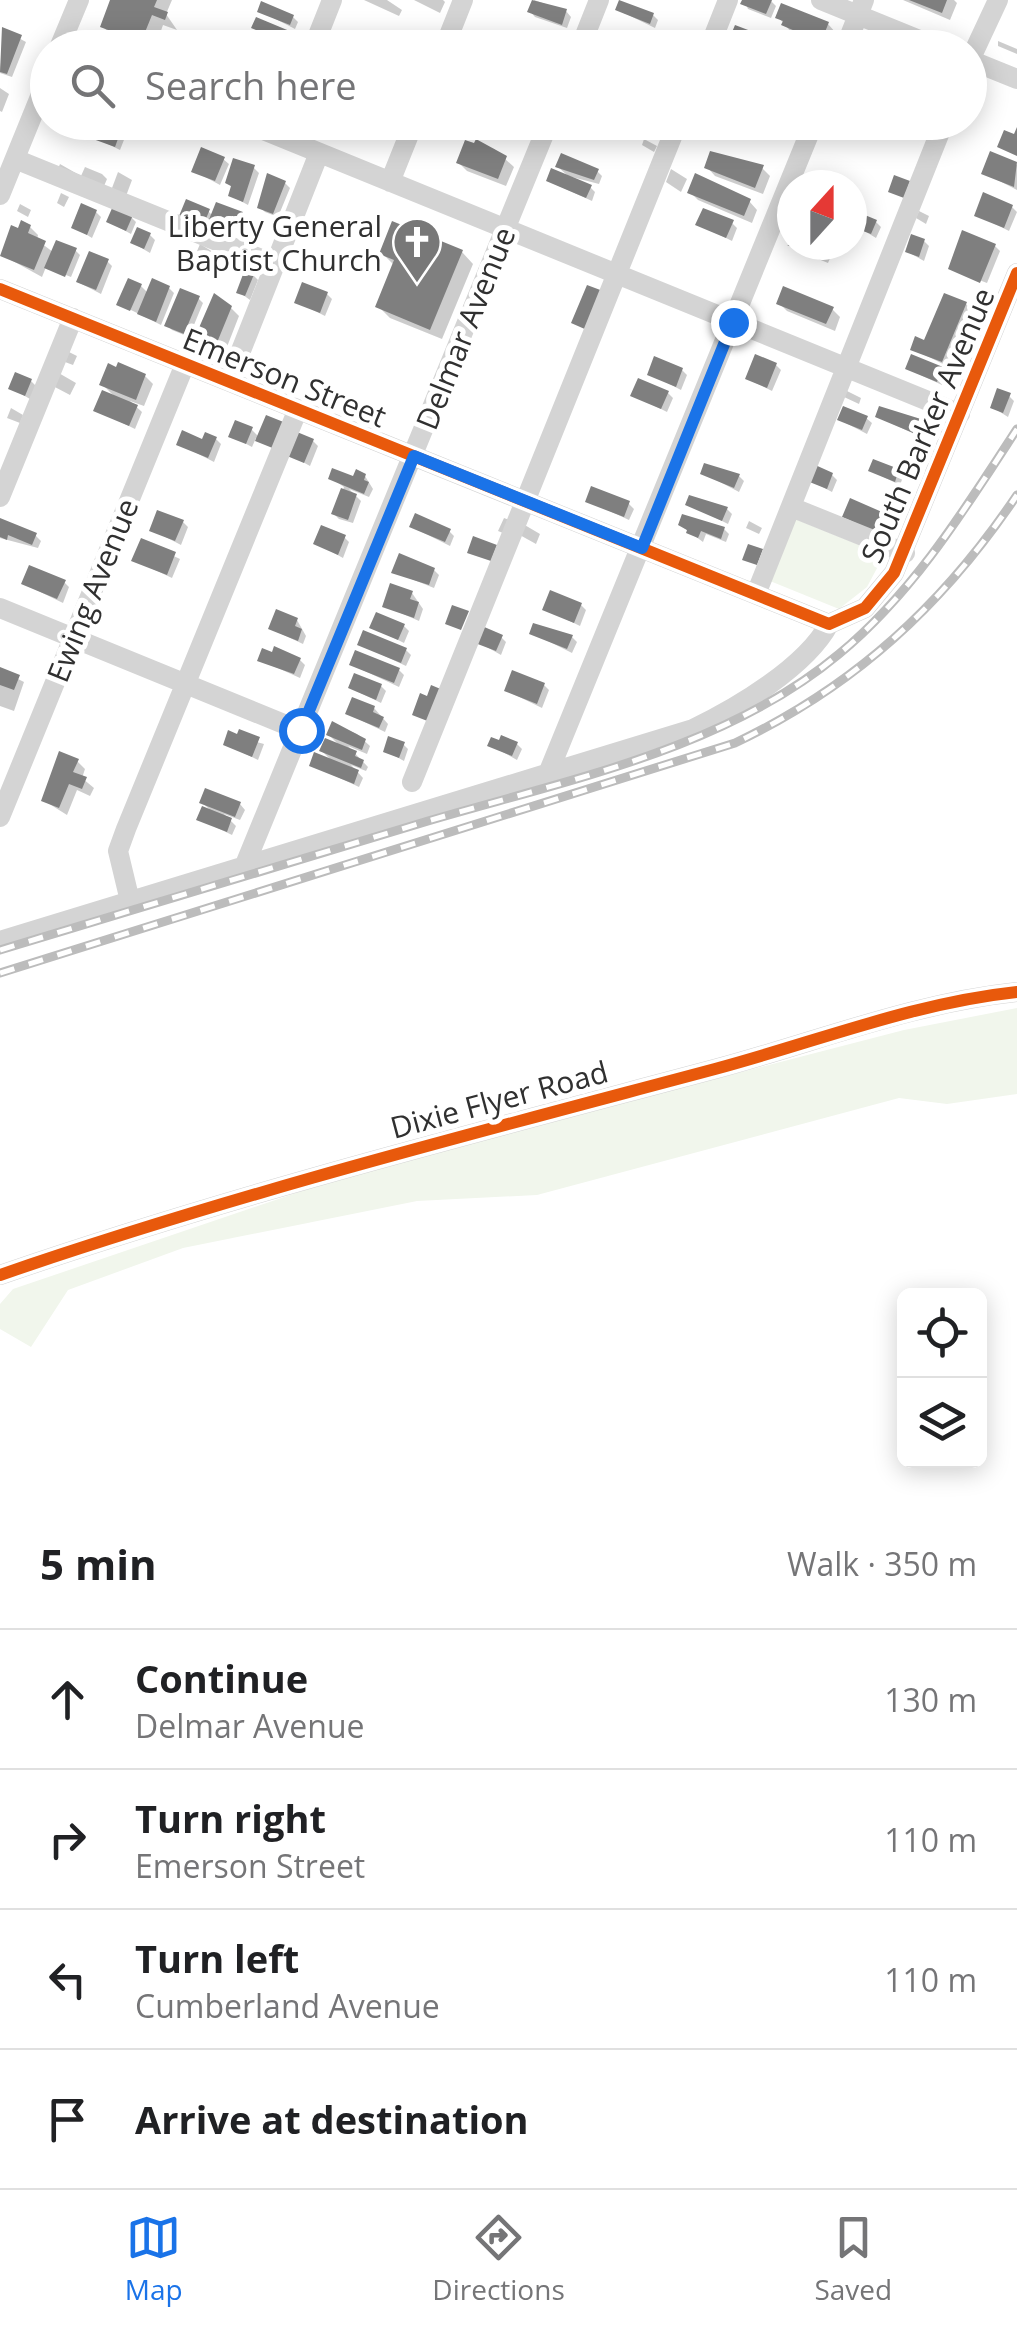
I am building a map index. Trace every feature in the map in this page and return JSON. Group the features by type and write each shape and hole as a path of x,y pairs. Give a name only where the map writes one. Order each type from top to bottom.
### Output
{"street":[{"path":"66,30 79,0"},
{"path":"320,30 332,0"},
{"path":"451,30 463,0"},
{"path":"587,30 599,0"},
{"path":"716,30 728,0"},
{"path":"822,0 861,8 904,30"},
{"path":"984,30 998,0"},
{"path":"987,67 1017,78"},
{"path":"0,196 30,120"},
{"path":"297,140 318,153 960,414"},
{"path":"390,182 407,140"},
{"name":"Delmar Avenue","path":"244,867 542,140"},
{"path":"412,782 671,140"},
{"path":"547,776 807,140"},
{"path":"756,594 937,140"},
{"path":"229,382 318,153"},
{"path":"14,159 276,265"},
{"name":"South Barker Avenue","path":"829,624 865,608 885,587 905,553 1017,273"},
{"name":"Emerson Street","path":"0,289 829,624"},
{"path":"0,496 73,318"},
{"name":"Ewing Avenue","path":"0,816 185,364"},
{"path":"130,901 118,851 298,410"},
{"path":"791,508 905,553"},
{"path":"0,608 301,730"},
{"path":"0,940 547,776 718,717 817,647 829,624"},
{"name":"Dixie Flyer Road","path":"0,1275 79,1246 391,1153 720,1068 930,1006 1017,992"}],"shaded area":[{"path":"795,519 884,555 867,587 839,609 770,581"},
{"path":"1017,1008 1017,1094 947,1104 899,1098 537,1195 417,1201 183,1248 68,1290 31,1347 0,1329 0,1304 13,1289 361,1171 904,1030"}],"building":[{"path":"110,0 157,0 154,7 168,12 165,20 152,15 146,30 100,27"},
{"path":"532,0 567,9 562,25 527,12"},
{"path":"619,0 654,13 650,24 615,10"},
{"path":"742,0 772,0 766,14 740,4"},
{"path":"909,0 947,0 942,13"},
{"path":"261,1 294,15 290,25 257,12"},
{"path":"781,3 829,22 826,30 793,30 775,18"},
{"path":"256,17 287,30 256,30 251,28"},
{"path":"2,27 22,35 7,74 0,72"},
{"path":"1017,127 1017,156 997,147 1004,130 1014,134"},
{"path":"96,140 118,140 115,147"},
{"path":"465,140 478,140 507,156 498,179 456,163"},
{"path":"201,147 225,157 215,181 191,172"},
{"path":"710,151 764,165 755,188 704,168"},
{"path":"990,151 1017,162 1014,187 981,174"},
{"path":"561,153 599,169 594,180 555,167"},
{"path":"233,158 255,165 243,202 228,196 231,186 225,183"},
{"path":"551,168 592,185 586,198 546,181"},
{"path":"267,173 286,181 273,214 257,208"},
{"path":"695,173 751,199 744,216 687,193"},
{"path":"894,175 910,181 904,198 888,192"},
{"path":"983,192 1013,205 1004,228 974,216"},
{"path":"186,199 210,209 203,226 179,216"},
{"path":"216,202 243,212 237,228 208,222"},
{"path":"81,203 97,210 87,235 71,228"},
{"path":"113,206 133,215 126,231 106,222"},
{"path":"703,208 734,220 726,238 695,225"},
{"path":"867,216 877,220 871,234 867,232"},
{"path":"21,220 31,225 28,233 46,241 34,270 0,256 11,225 18,228"},
{"name":"Liberty General Baptist Church","path":"392,221 463,250 430,330 375,307 394,260 379,254"},
{"path":"137,227 151,233 144,249 130,243"},
{"path":"962,230 996,244 980,283 948,269"},
{"path":"911,234 925,239 919,257 905,252"},
{"path":"56,240 77,248 65,277 44,268"},
{"path":"89,251 109,259 96,290 76,282"},
{"path":"245,269 255,272 245,296 236,293"},
{"path":"128,278 142,284 130,311 116,305"},
{"path":"152,278 170,286 156,322 137,314"},
{"path":"302,282 328,292 320,313 294,303"},
{"path":"587,285 603,291 587,330 571,323"},
{"path":"783,286 834,307 826,324 776,304"},
{"path":"180,288 200,296 184,334 164,326"},
{"path":"214,293 232,306 216,345 195,337"},
{"path":"944,293 967,302 942,362 910,350 915,336 924,340"},
{"path":"755,354 777,363 767,388 745,379"},
{"path":"911,354 943,367 937,382 905,369"},
{"path":"654,356 683,368 676,387 647,375"},
{"path":"118,362 146,374 136,400 99,385 108,363 116,367"},
{"path":"15,372 32,379 25,396 8,389"},
{"path":"638,378 669,391 661,409 630,396"},
{"path":"997,388 1011,393 1003,413 990,408"},
{"path":"102,390 138,405 129,426 93,411"},
{"path":"843,406 868,416 862,430 837,420"},
{"path":"879,406 924,420 918,435 875,417"},
{"path":"266,415 286,423 275,449 255,441"},
{"path":"235,420 253,427 246,444 228,437"},
{"path":"182,430 202,439 205,432 217,437 208,458 176,445"},
{"path":"297,432 314,439 304,463 287,456"},
{"path":"873,459 899,469 895,482 868,471"},
{"path":"704,463 740,474 734,488 700,474"},
{"path":"813,464 833,473 827,489 807,481"},
{"path":"332,468 353,476 356,469 366,474 364,480 369,482 364,494 328,479"},
{"path":"591,486 630,501 624,517 585,502"},
{"path":"341,488 357,494 348,520 331,514"},
{"path":"689,495 728,507 722,521 685,505"},
{"path":"850,498 882,512 874,531 842,517"},
{"path":"157,510 184,520 175,541 149,531"},
{"path":"415,513 451,529 445,542 409,527"},
{"path":"682,514 725,527 721,539 701,531 698,538 686,533 678,525"},
{"path":"0,518 37,533 32,545 8,535 7,540 0,537"},
{"path":"321,525 346,535 338,555 313,544"},
{"path":"473,536 497,545 491,561 467,553"},
{"path":"141,538 176,552 167,575 131,561"},
{"path":"748,544 763,549 757,565 742,560"},
{"path":"399,553 435,568 429,585 391,573"},
{"path":"29,565 66,580 57,599 21,584"},
{"path":"390,583 413,591 410,599 419,602 414,618 382,607"},
{"path":"550,590 582,603 574,623 542,610"},
{"path":"452,605 469,611 461,630 445,624"},
{"path":"276,609 298,618 295,626 302,629 298,641 268,629"},
{"path":"376,612 405,624 398,640 369,628"},
{"path":"533,623 573,635 567,649 529,634"},
{"path":"482,626 503,635 496,651 475,643"},
{"path":"363,630 407,648 401,663 357,645"},
{"path":"274,646 301,658 294,674 257,661 262,648 272,652"},
{"path":"355,650 400,668 394,683 349,665"},
{"path":"0,667 20,675 14,690 0,685"},
{"path":"512,670 545,683 537,704 504,691"},
{"path":"354,673 382,684 376,700 348,688"},
{"path":"431,685 443,690 430,722 412,715 420,693 427,696"},
{"path":"352,697 375,706 373,712 384,717 379,728 345,714"},
{"path":"332,721 366,739 362,750 326,735"},
{"path":"239,729 260,737 252,757 223,745 228,730 237,734"},
{"path":"501,735 518,742 512,756 487,746 491,737 499,740"},
{"path":"388,736 405,742 399,758 383,752"},
{"path":"325,738 357,751 355,756 364,760 361,768 319,751"},
{"path":"59,751 79,759 73,772 87,777 82,789 69,784 59,808 41,801"},
{"path":"314,752 359,770 354,784 309,766"},
{"path":"205,788 241,802 235,817 199,803"},
{"path":"202,806 232,818 227,832 196,820"}],"railway":[{"path":"0,950 643,758 746,714 794,687 839,654 891,604 936,549 1017,429"},
{"path":"0,973 735,743 819,696 893,639 959,572 1017,495"}],"cycle path":[{"path":"0,289 829,624 865,608 894,573 1017,273"},
{"path":"0,1275 356,1166 902,1014 1017,992"}],"place":[{"name":"Liberty General Baptist Church","path":"417,284"}],"route":[{"path":"301,730 414,456 642,548 733,322"}]}
